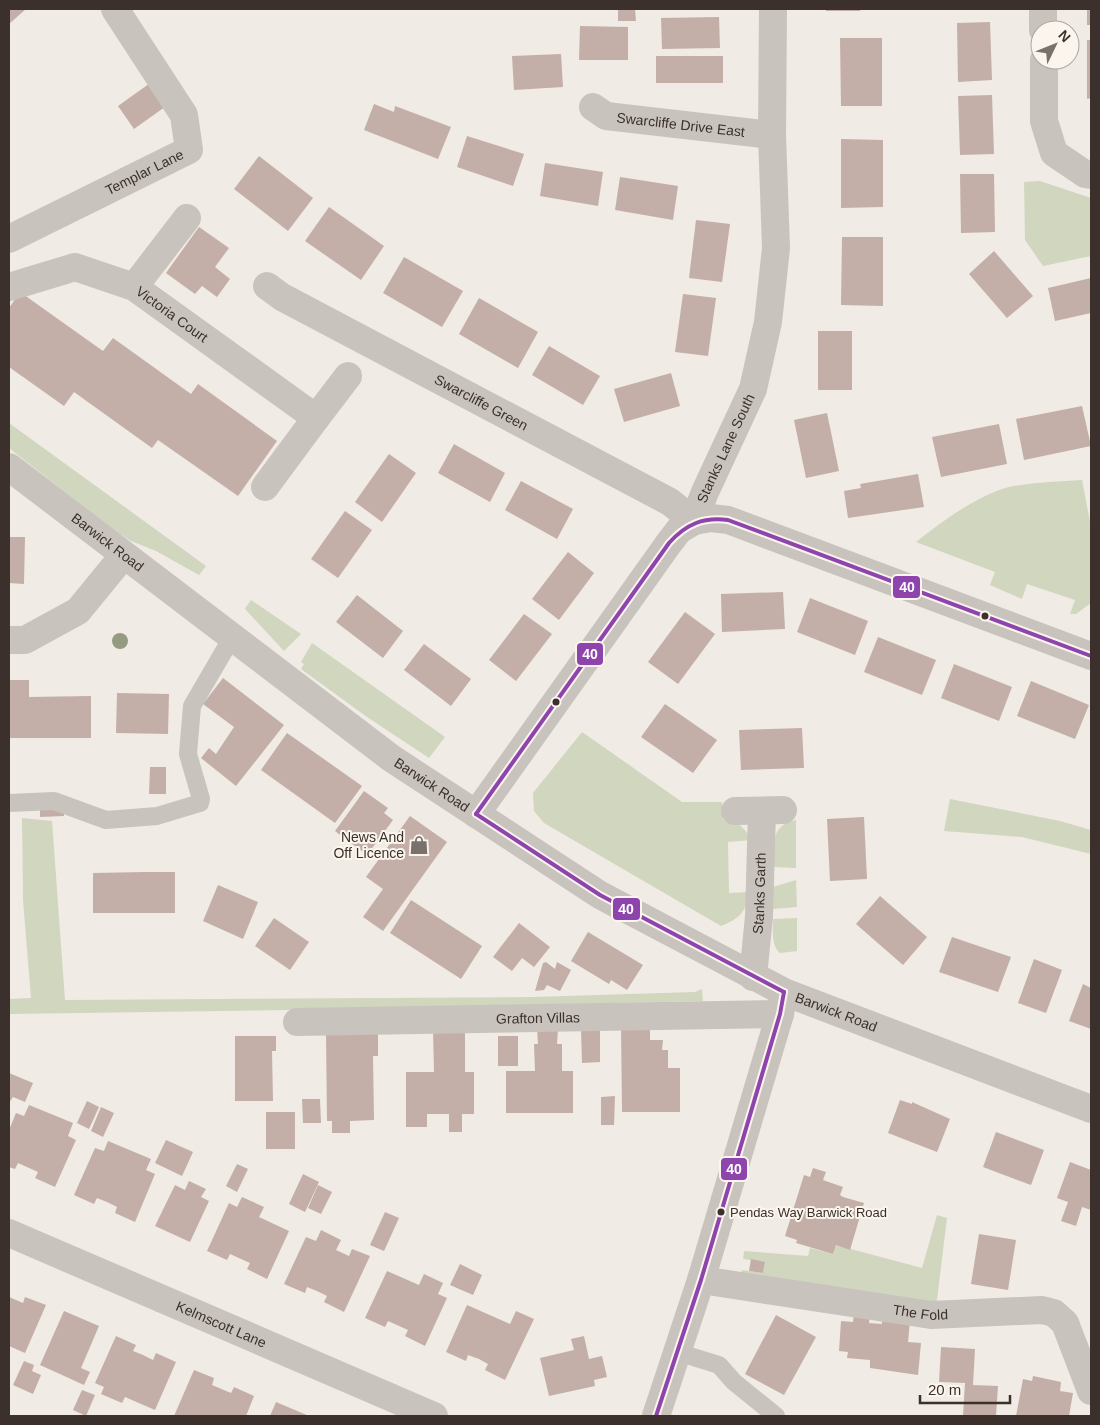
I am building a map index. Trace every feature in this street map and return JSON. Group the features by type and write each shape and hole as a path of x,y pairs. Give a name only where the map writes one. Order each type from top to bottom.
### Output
{"street":[{"name":"Templar Lane","path":"9,239 189,150 184,115 115,9"},
{"name":"Stanks Lane South","path":"476,814 669,543 679,530 694,521 705,492 753,389 768,322 776,248 772,135 773,9"},
{"path":"1044,70 1044,121 1054,153 1084,174 1091,175"},
{"name":"Swarcliffe Drive East","path":"593,106 606,116 772,135"},
{"path":"134,287 187,218"},
{"name":"Victoria Court","path":"9,287 75,267 134,287 316,418"},
{"name":"Swarcliffe Green","path":"267,286 282,297 670,502 694,521"},
{"path":"265,486 348,376"},
{"name":"Barwick Road","path":"9,467 231,639 390,758 600,895 753,977 782,1003 1091,1108"},
{"path":"694,521 711,518 728,520 1091,656"},
{"path":"9,640 25,640 78,611 123,556"},
{"name":"Stanks Garth","path":"753,977 759,916 760,811"},
{"path":"656,1416 701,1280 782,1003"},
{"name":"Grafton Villas","path":"297,1022 782,1003"},
{"name":"Kelmscott Lane","path":"9,1233 434,1416"},
{"name":"The Fold","path":"701,1280 932,1315 1042,1310 1054,1313 1065,1323 1091,1391"}],"lane":[{"path":"9,802 54,801 106,820 156,816 200,803 201,799 188,754 192,706 231,639"},
{"path":"677,1352 719,1365 734,1382 776,1416"}],"green space":[{"path":"1040,181 1091,198 1091,256 1043,266 1025,240 1024,182"},
{"path":"9,423 206,566 199,575 156,551 131,541 111,528 9,448"},
{"path":"1082,480 1091,527 1091,603 1076,614 1070,614 1075,600 1027,584 1022,599 990,585 995,572 916,542 960,510 997,491 1027,484"},
{"path":"251,600 301,634 284,651 245,609"},
{"path":"312,643 445,737 429,758 367,717 301,669 304,664 301,662"},
{"path":"582,732 682,802 722,802 723,820 736,823 752,840 728,842 729,893 750,892 746,905 738,917 721,926 544,823 534,811 533,793"},
{"path":"950,799 1060,821 1091,830 1091,854 1022,837 944,831"},
{"path":"22,818 52,821 65,1000 533,997 695,992 702,989 703,1001 9,1014 9,999 31,998 23,900"},
{"path":"796,820 796,868 774,867 773,852 777,832 781,826"},
{"path":"796,880 797,907 773,909 773,887"},
{"path":"797,918 797,951 780,953 774,942 773,919"},
{"path":"937,1215 947,1218 936,1308 740,1276 742,1270 763,1273 765,1262 743,1259 744,1251 808,1256 810,1248 833,1254 836,1245 922,1268"}],"building":[{"path":"9,9 26,9 9,24"},
{"path":"618,9 635,9 636,21 618,21"},
{"path":"826,9 860,9 860,11 826,11"},
{"path":"1087,9 1091,9 1091,25 1087,25"},
{"path":"719,17 720,48 662,49 661,18"},
{"path":"990,22 992,80 958,82 957,23"},
{"path":"580,26 628,27 628,60 579,60"},
{"path":"840,38 882,38 882,106 841,106"},
{"path":"1087,40 1091,40 1091,98 1087,99"},
{"path":"561,54 563,87 514,90 512,56"},
{"path":"656,56 723,56 723,83 656,83"},
{"path":"153,81 169,104 134,129 118,106"},
{"path":"992,95 994,154 960,155 958,96"},
{"path":"374,104 394,112 395,106 451,127 438,159 364,130"},
{"path":"467,136 524,154 513,186 457,167"},
{"path":"841,139 883,140 883,207 841,208"},
{"path":"259,156 313,198 288,231 234,189"},
{"path":"545,163 603,172 598,206 540,196"},
{"path":"960,174 994,174 995,232 961,233"},
{"path":"620,177 678,186 673,220 615,210"},
{"path":"329,207 384,246 361,280 305,241"},
{"path":"696,220 730,224 722,282 689,278"},
{"path":"199,227 229,248 215,267 230,279 217,297 202,286 195,294 166,273"},
{"path":"842,237 883,237 883,306 841,305"},
{"path":"994,251 1033,296 1007,318 969,274"},
{"path":"404,257 463,291 442,327 383,293"},
{"path":"1091,278 1091,313 1055,321 1048,288"},
{"path":"20,292 103,351 113,338 191,394 198,384 277,441 238,496 158,440 152,448 74,392 64,406 9,367 9,308"},
{"path":"683,294 716,298 708,356 675,352"},
{"path":"479,298 538,332 518,368 459,334"},
{"path":"818,331 852,331 852,390 818,390"},
{"path":"549,346 600,376 583,405 532,375"},
{"path":"671,373 680,406 624,422 614,389"},
{"path":"1082,406 1091,446 1024,460 1016,419"},
{"path":"827,413 839,471 806,478 794,420"},
{"path":"999,424 1007,464 941,477 932,437"},
{"path":"454,444 505,473 490,502 438,473"},
{"path":"389,454 416,473 382,522 355,502"},
{"path":"918,474 924,507 848,518 844,491 861,488 860,484"},
{"path":"521,481 573,509 557,539 505,510"},
{"path":"345,511 372,530 338,578 311,559"},
{"path":"9,537 25,537 24,584 9,583"},
{"path":"568,552 594,573 559,620 532,599"},
{"path":"783,592 785,629 722,632 721,594"},
{"path":"357,595 403,631 383,658 336,622"},
{"path":"810,598 868,621 855,655 797,632"},
{"path":"685,612 715,634 678,684 648,662"},
{"path":"524,614 552,634 516,681 489,660"},
{"path":"878,637 936,660 922,695 864,672"},
{"path":"424,644 471,679 451,706 404,670"},
{"path":"954,664 1012,687 999,721 941,698"},
{"path":"223,678 284,725 236,786 201,758 209,748 216,754 234,727 203,704"},
{"path":"9,680 29,680 29,697 91,696 91,738 9,738"},
{"path":"1031,681 1089,705 1075,739 1017,716"},
{"path":"117,693 169,694 168,734 116,733"},
{"path":"665,704 717,740 693,773 641,737"},
{"path":"802,728 804,768 741,770 739,730"},
{"path":"287,733 362,786 335,823 261,770"},
{"path":"150,767 166,767 166,794 149,794"},
{"path":"364,791 388,808 384,813 393,820 367,855 335,831"},
{"path":"64,805 64,816 40,817 40,806"},
{"path":"410,816 447,842 383,931 363,917 383,889 366,877"},
{"path":"864,817 867,879 830,881 827,819"},
{"path":"175,872 175,913 93,913 93,873"},
{"path":"218,885 258,902 243,939 203,921"},
{"path":"880,896 927,937 903,965 856,924"},
{"path":"411,900 482,946 461,979 390,933"},
{"path":"274,918 309,942 290,970 255,946"},
{"path":"519,923 550,947 534,967 522,958 512,971 493,957"},
{"path":"588,932 643,965 627,990 611,980 609,984 571,961"},
{"path":"952,937 1011,957 998,992 939,972"},
{"path":"1034,959 1062,970 1046,1013 1018,1003"},
{"path":"546,962 555,969 557,962 571,970 560,991 547,985 544,990 535,991 543,963"},
{"path":"1083,984 1091,988 1091,1029 1069,1021"},
{"path":"621,1025 650,1025 650,1040 663,1040 662,1050 668,1050 668,1068 680,1068 680,1112 622,1112"},
{"path":"537,1028 558,1028 557,1044 562,1044 562,1071 573,1071 573,1113 506,1113 506,1071 535,1071 534,1044 538,1044"},
{"path":"581,1028 600,1028 600,1062 582,1063"},
{"path":"433,1030 465,1030 465,1072 474,1072 474,1114 462,1114 462,1132 449,1132 449,1114 427,1114 427,1127 406,1127 406,1072 434,1072"},
{"path":"378,1031 378,1056 373,1056 374,1120 350,1121 350,1133 332,1133 332,1121 327,1121 326,1033"},
{"path":"235,1036 276,1036 276,1051 272,1051 273,1101 235,1101"},
{"path":"498,1036 518,1036 518,1066 498,1066"},
{"path":"9,1073 33,1083 25,1102 13,1097 9,1103"},
{"path":"615,1096 614,1125 601,1125 601,1097"},
{"path":"302,1099 320,1099 321,1123 303,1123"},
{"path":"900,1100 912,1104 912,1102 950,1119 937,1152 888,1133"},
{"path":"87,1101 99,1107 89,1129 77,1123"},
{"path":"29,1105 73,1123 68,1136 76,1140 55,1187 35,1178 38,1172 18,1163 15,1169 9,1167 9,1130 16,1113 24,1116"},
{"path":"101,1107 114,1113 103,1137 91,1131"},
{"path":"266,1112 295,1112 295,1149 266,1149"},
{"path":"996,1132 1044,1150 1031,1185 983,1167"},
{"path":"166,1140 193,1152 182,1176 155,1163"},
{"path":"108,1141 151,1159 146,1170 155,1174 135,1222 115,1213 117,1207 107,1202 97,1198 94,1204 74,1195 95,1148 104,1151"},
{"path":"1070,1162 1091,1170 1091,1210 1082,1207 1076,1226 1061,1221 1068,1202 1057,1198"},
{"path":"237,1164 248,1169 237,1192 226,1186"},
{"path":"813,1168 826,1172 823,1180 843,1187 840,1195 864,1203 850,1250 836,1245 833,1254 796,1243 797,1240 785,1236 804,1175 810,1177"},
{"path":"303,1174 319,1182 305,1212 289,1204"},
{"path":"189,1181 206,1189 201,1197 209,1201 190,1242 155,1226 175,1185 185,1190"},
{"path":"318,1185 332,1192 321,1214 308,1208"},
{"path":"242,1197 264,1207 259,1217 289,1231 267,1279 247,1269 250,1263 230,1254 227,1260 207,1251 229,1203 237,1207"},
{"path":"385,1212 399,1218 384,1251 370,1245"},
{"path":"321,1230 341,1240 336,1250 349,1256 352,1249 370,1256 344,1312 324,1302 327,1296 317,1291 307,1287 305,1293 284,1284 306,1237 316,1241"},
{"path":"979,1234 1016,1240 1008,1290 971,1284"},
{"path":"751,1259 765,1262 763,1273 749,1271"},
{"path":"460,1264 482,1275 473,1295 450,1285"},
{"path":"387,1271 419,1285 424,1274 443,1283 438,1294 447,1298 425,1346 405,1336 408,1330 388,1321 385,1327 365,1318"},
{"path":"9,1297 23,1303 25,1297 46,1305 25,1353 9,1346"},
{"path":"467,1305 510,1324 516,1311 534,1319 505,1380 485,1370 488,1364 479,1359 468,1355 466,1361 446,1352"},
{"path":"64,1311 99,1326 81,1368 90,1372 84,1385 40,1365"},
{"path":"854,1313 870,1315 869,1323 882,1324 882,1319 910,1321 908,1342 921,1343 918,1375 870,1368 870,1360 847,1358 848,1352 839,1351 841,1321 853,1322"},
{"path":"776,1315 816,1337 784,1395 745,1374"},
{"path":"116,1336 136,1345 133,1351 153,1360 156,1353 176,1362 155,1410 125,1397 122,1403 101,1394 104,1387 95,1383"},
{"path":"584,1336 589,1359 602,1356 607,1377 594,1380 595,1386 549,1396 540,1358 574,1350 571,1339"},
{"path":"941,1347 975,1349 973,1385 998,1386 996,1416 963,1416 965,1383 939,1382"},
{"path":"24,1361 34,1365 32,1371 41,1375 33,1394 13,1385"},
{"path":"194,1370 214,1378 212,1385 231,1393 234,1387 254,1396 246,1416 174,1416"},
{"path":"1033,1376 1061,1382 1060,1391 1073,1393 1069,1416 1016,1416 1023,1379 1032,1381"},
{"path":"82,1390 95,1395 86,1416 73,1410"},
{"path":"276,1402 309,1416 270,1416"}],"transit line":[{"name":"40","path":"476,814 669,543 682,531 703,521 728,520 1091,656"},
{"name":"40","path":"476,814 600,895 784,992"},
{"name":"40","path":"656,1416 701,1280 780,1014 784,992"}],"place":[{"name":"News And Off Licence","path":"419,845"},
{"name":"Pendas Way Barwick Road","path":"721,1212"}]}
